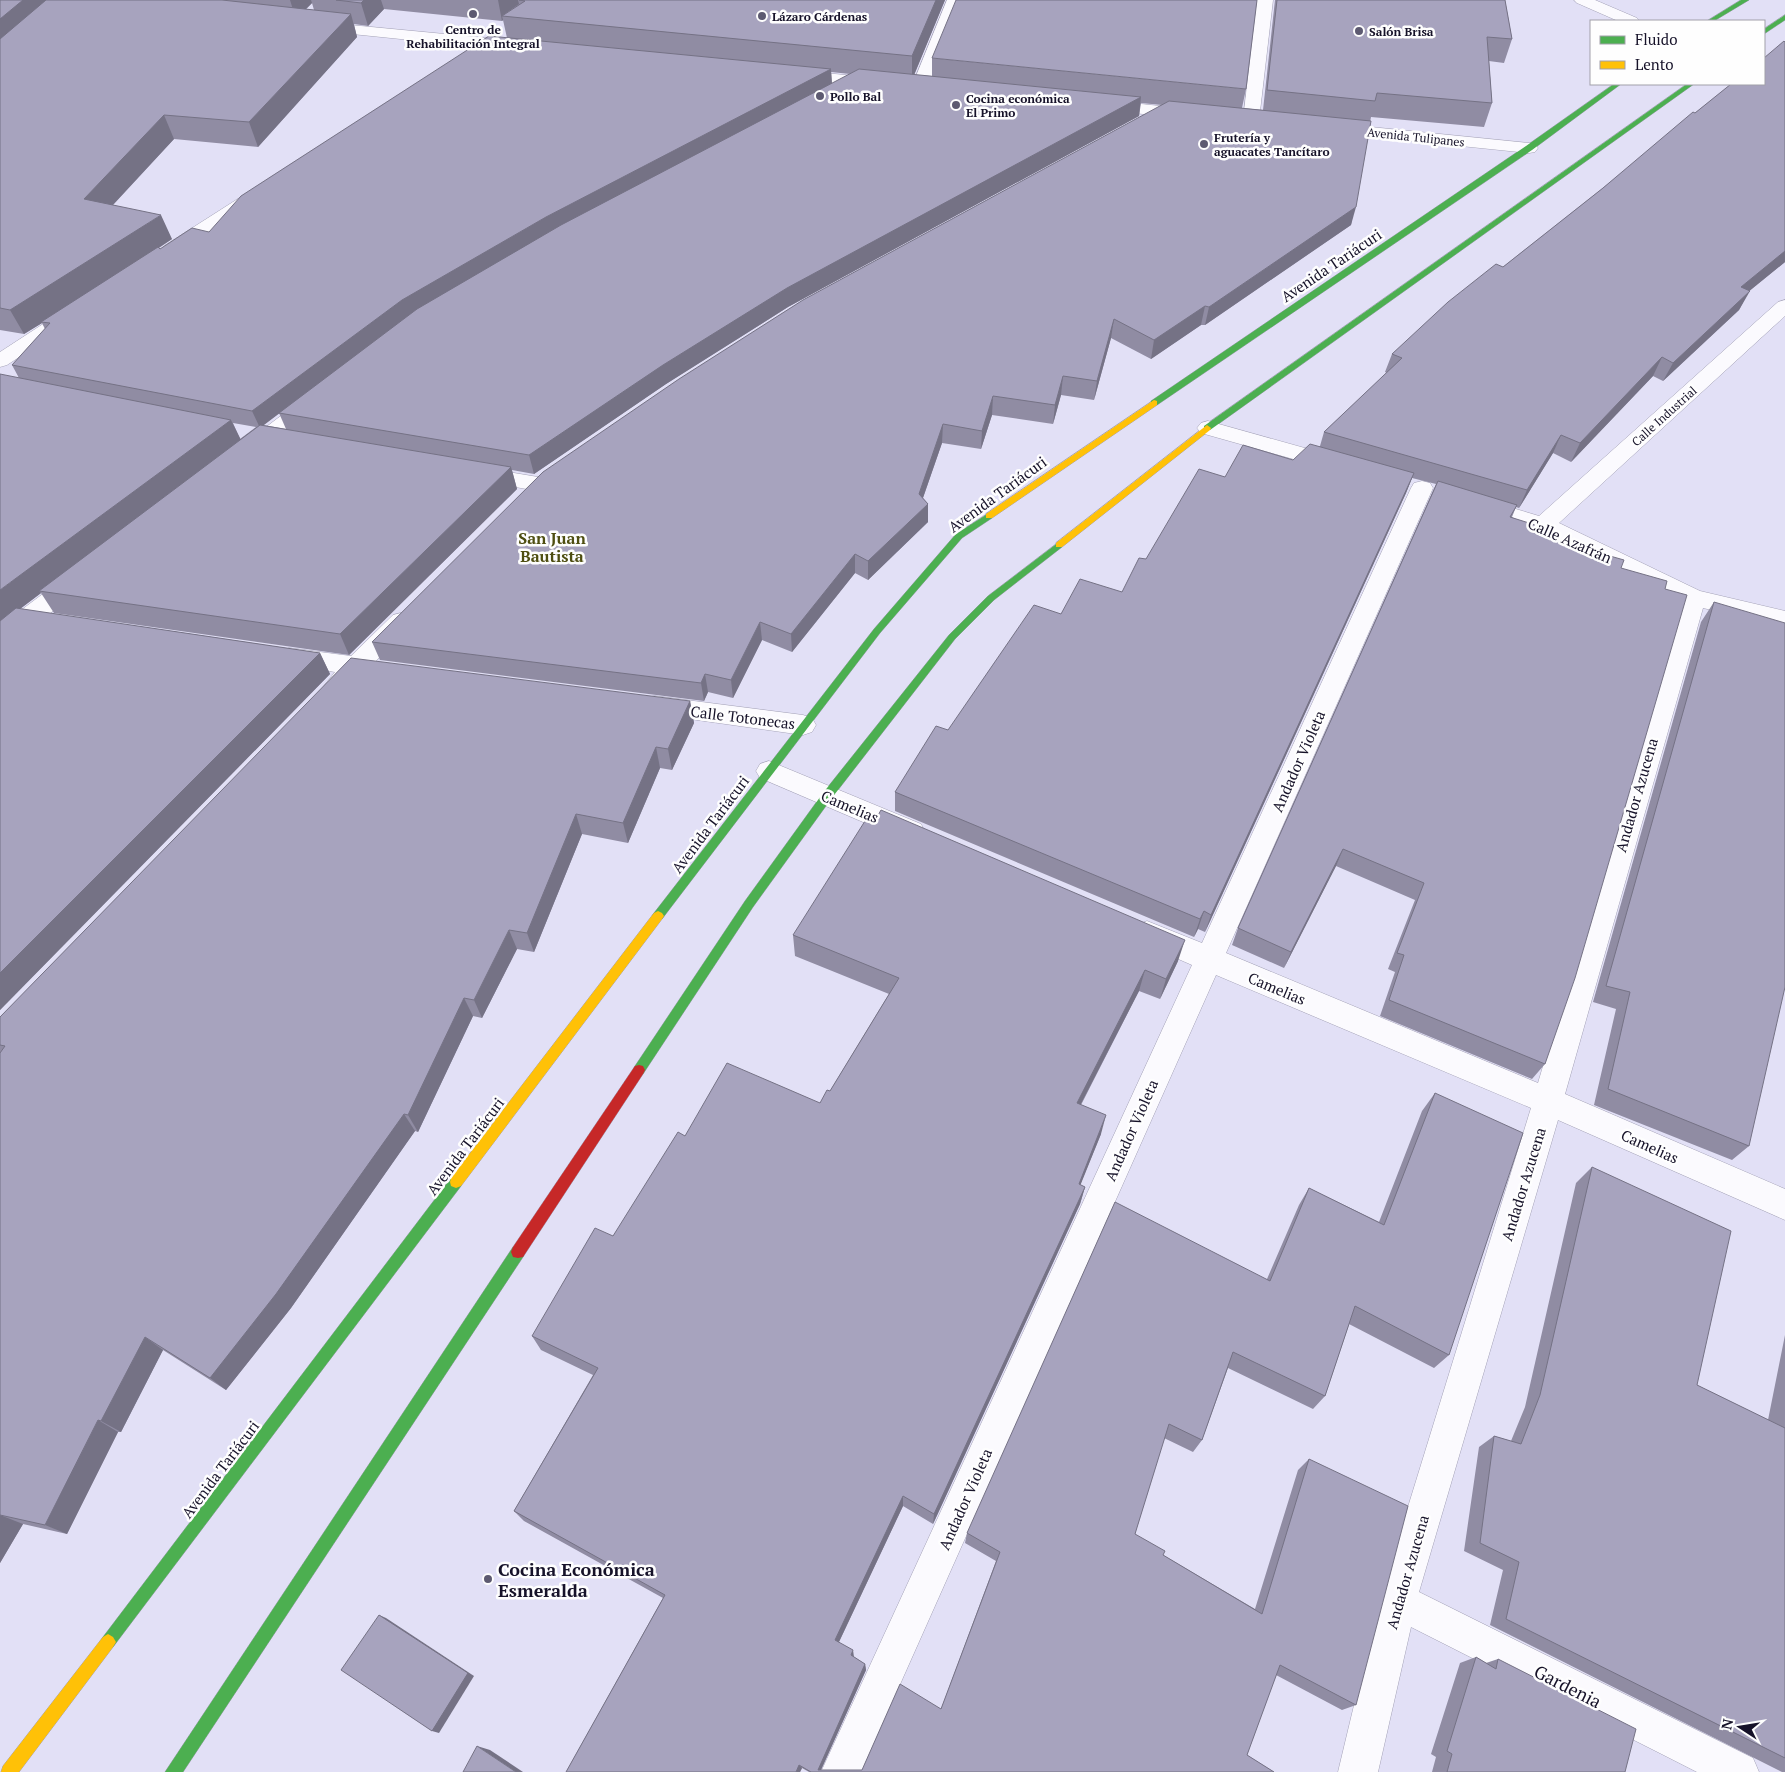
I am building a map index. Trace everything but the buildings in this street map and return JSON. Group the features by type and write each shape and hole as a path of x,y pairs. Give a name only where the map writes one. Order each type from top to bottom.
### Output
{"street":[{"path":"920,86 955,0"},
{"path":"1251,120 1265,0"},
{"path":"1582,0 1629,20"},
{"path":"1712,20 1746,0"},
{"path":"314,13 301,26 498,37 530,47"},
{"path":"1765,31 1785,16"},
{"path":"467,59 498,37"},
{"path":"777,73 939,88"},
{"path":"830,95 857,81"},
{"name":"Avenida Tariácuri","path":"8,1772 803,724 877,631 959,536 1529,148 1617,85"},
{"path":"173,1772 749,904 827,796 952,637 991,598 1208,428 1690,85"},
{"path":"1087,103 1203,115"},
{"path":"1131,130 1165,111"},
{"path":"1232,118 1271,122"},
{"name":"Avenida Tulipanes","path":"1310,126 1529,148"},
{"path":"158,258 267,188"},
{"name":"Calle Industrial","path":"1544,525 1785,306"},
{"path":"0,361 83,307"},
{"path":"235,461 329,389"},
{"path":"1208,428 1357,469"},
{"path":"238,432 296,443"},
{"path":"461,471 546,479 517,506"},
{"name":"Calle Azafrán","path":"1431,491 1544,525 1694,598 1785,618"},
{"name":"Andador Violeta","path":"841,1772 1208,960 1431,491"},
{"path":"0,639 88,572"},
{"name":"Andador Azucena","path":"1358,1772 1398,1601 1548,1101 1694,598"},
{"path":"321,702 418,604"},
{"path":"26,619 55,623"},
{"path":"268,654 394,672"},
{"name":"Calle Totonecas","path":"628,702 803,724"},
{"name":"Camelias","path":"769,771 936,842"},
{"name":"Camelias","path":"1126,924 1548,1101 1785,1205"},
{"name":"Gardenia","path":"1398,1601 1739,1772"}],"traffic: fast":[{"path":"1712,20 1746,0"},
{"path":"1765,31 1785,17"},
{"path":"1154,403 1529,148 1617,85"},
{"path":"1207,428 1690,85"},
{"path":"658,916 877,631 959,536 989,516"},
{"path":"639,1070 749,904 827,796 952,637 991,598 1059,545"},
{"path":"108,1642 456,1182"},
{"path":"173,1772 518,1252"}],"traffic: slow":[{"path":"989,516 1154,403"},
{"path":"1059,545 1207,428"},
{"path":"456,1182 658,916"},
{"path":"9,1772 108,1642"}],"traffic: jam":[{"path":"518,1252 639,1070"}],"place":[{"name":"Centro de Rehabilitación Integral","path":"473,14"},
{"name":"Lázaro Cárdenas","path":"762,16"},
{"name":"Salón Brisa","path":"1359,31"},
{"name":"Pollo Bal","path":"820,96"},
{"name":"Cocina económica El Primo","path":"956,105"},
{"name":"Frutería y aguacates Tancítaro","path":"1204,144"},
{"name":"Cocina Económica Esmeralda","path":"488,1579"}],"district":[{"name":"San Juan Bautista","path":"552,547"}]}
